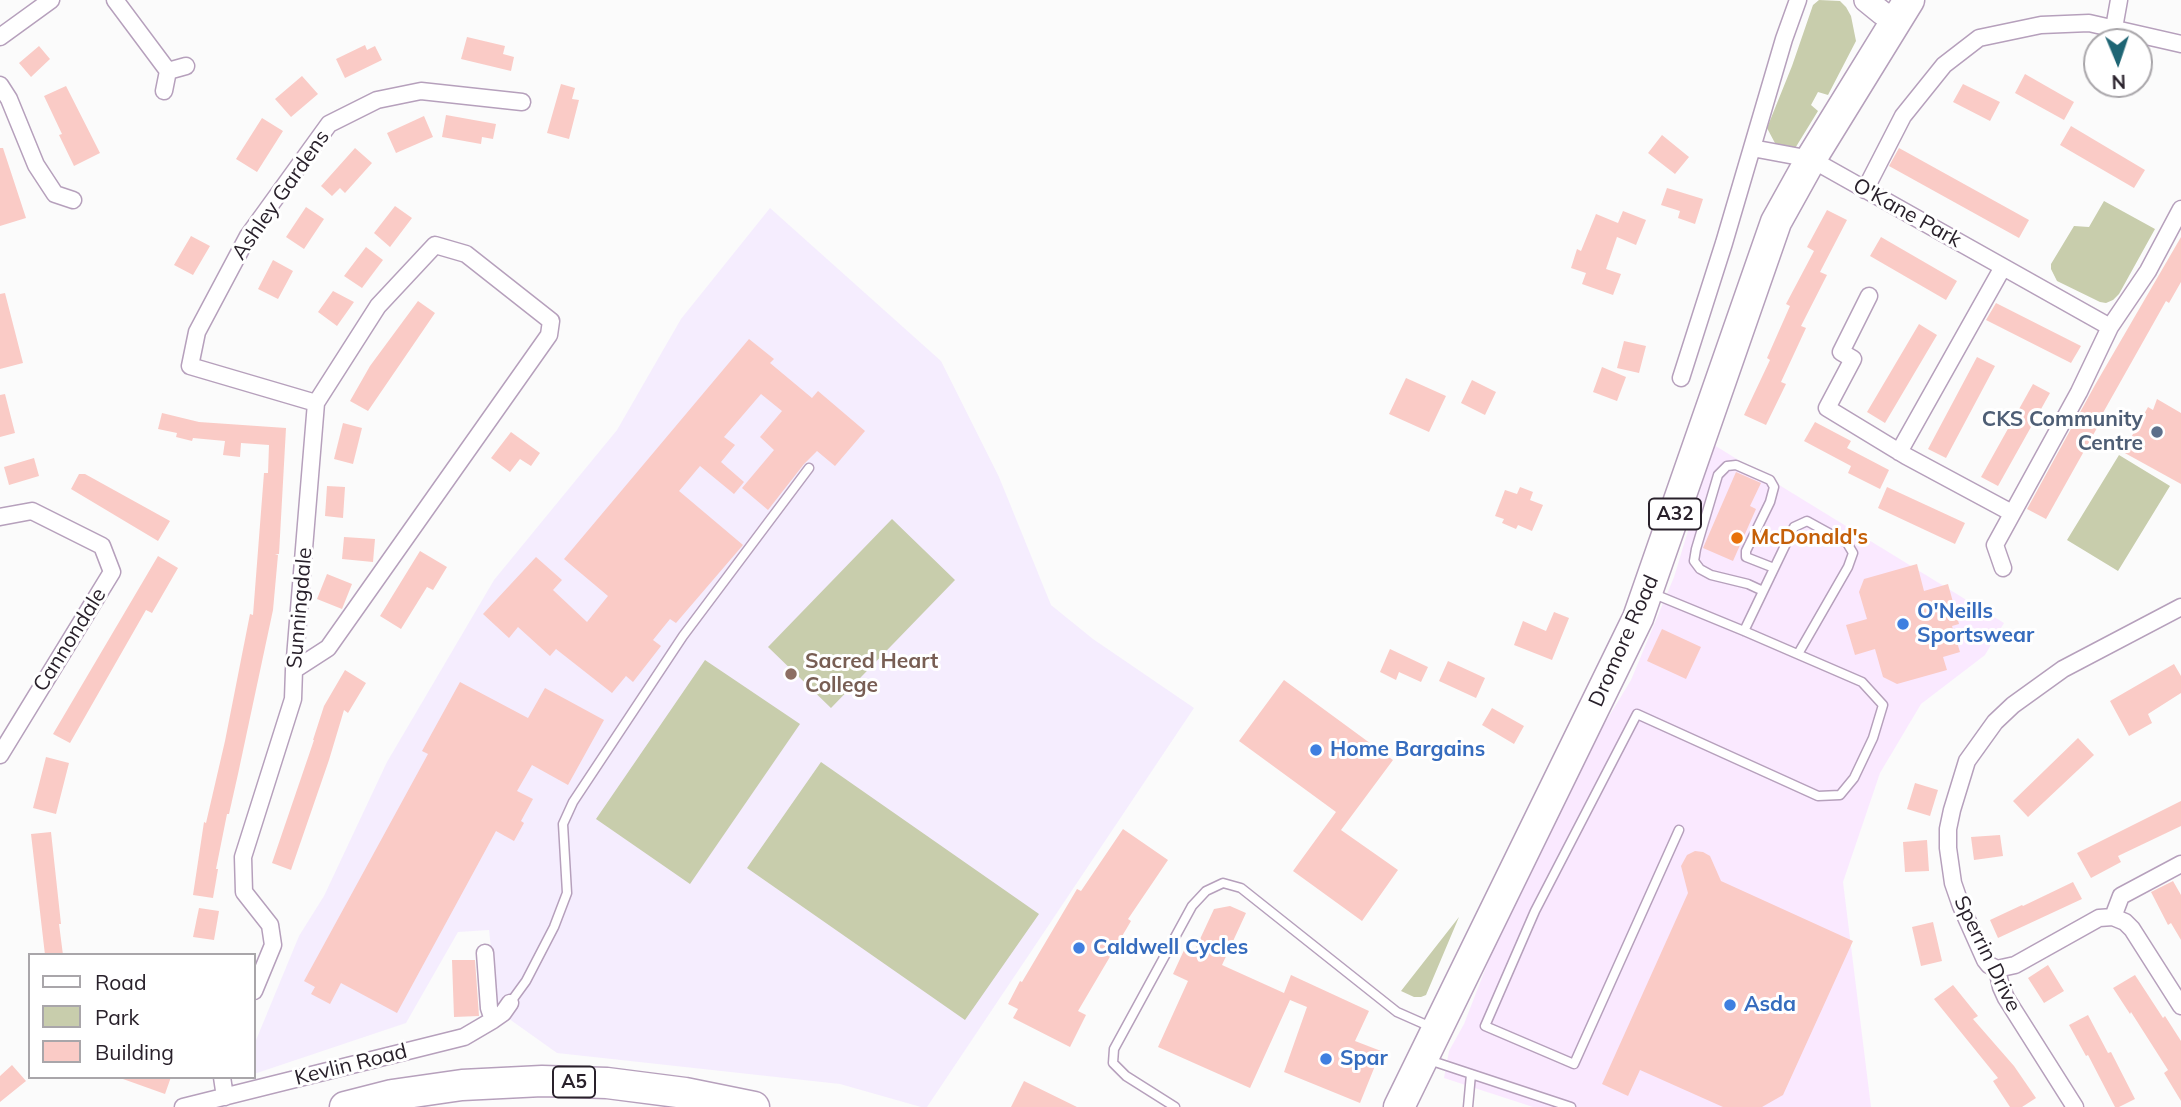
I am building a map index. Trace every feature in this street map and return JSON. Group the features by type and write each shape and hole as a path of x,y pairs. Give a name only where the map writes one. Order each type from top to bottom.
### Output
{"highway":[{"name":"Dromore Road","path":"1399,1107 1638,618 1776,222 1811,159 1902,10"},
{"name":"A5","path":"345,1107 392,1095 451,1086 542,1081 607,1083 685,1093 754,1107"}],"street":[{"path":"0,37 51,0"},
{"path":"115,0 168,71 164,91"},
{"path":"1681,378 1798,0"},
{"path":"1866,0 1882,13 1902,10"},
{"path":"1865,190 1903,116 1944,65 1979,38 2041,25 2089,23 2114,28 2119,0"},
{"path":"2153,37 2181,44"},
{"path":"168,71 186,66"},
{"path":"0,85 9,99 36,165 55,194 73,200"},
{"name":"Ashley Gardens","path":"316,403 190,366 197,332 248,236 330,124 377,100 421,91 522,102"},
{"path":"1752,148 1811,159"},
{"name":"O'Kane Park","path":"1811,159 2110,327"},
{"path":"47,209 55,194"},
{"path":"2003,568 1995,544 2079,392 2110,327 2148,271 2181,209"},
{"name":"Sunningdale","path":"256,986 273,944 270,925 244,892 243,857 293,699 294,670 316,403 378,306 435,245 467,254 551,321 550,335 328,648 294,670"},
{"path":"1899,452 2003,267"},
{"path":"1869,296 1841,352 1853,359 1827,408 1899,452 2012,513"},
{"name":"Cannondale","path":"0,517 32,511 102,546 112,572 0,755"},
{"name":"Sperrin Drive","path":"2075,1107 2006,998 2000,987 1997,969 1985,960 1961,906 1950,866 1948,828 1967,761 1995,722 2013,705 2063,669 2181,607"},
{"path":"2113,917 2122,896 2181,864"},
{"path":"1997,969 2015,965 2099,918 2113,917 2125,922 2132,929 2181,1006"},
{"path":"485,953 489,1008 493,1020"},
{"name":"Kevlin Road","path":"183,1107 464,1037 503,1013 510,1003"},
{"path":"222,1079 225,1097"}],"lane":[{"path":"1763,591 1748,584 1711,575 1700,569 1694,561 1718,475 1727,466 1736,465 1770,480 1774,487 1770,502 1746,551 1746,557 1774,568"},
{"path":"510,1003 526,981 567,893 564,824 573,802 683,636 809,468"},
{"path":"1744,631 1794,527 1807,522 1847,543 1853,553 1848,567 1798,653"},
{"path":"1648,592 1862,682 1883,705 1873,738 1854,778 1840,795 1818,796 1637,714 1535,911 1485,1026 1574,1064 1679,830"},
{"path":"1175,1107 1126,1076 1113,1063 1114,1049 1192,906 1206,891 1223,884 1241,888 1397,1012 1437,1030"},
{"path":"1423,1058 1571,1107"},
{"path":"1468,1107 1471,1074"}],"shaded area":[{"name":"Sacred Heart College","path":"770,208 941,361 999,477 1051,605 1093,639 1194,708 927,1107 840,1084 557,1053 498,1011 489,930 458,932 406,1023 256,1073 256,1040 299,936 324,896 387,762 494,580 617,430 681,319"},
{"path":"1714,445 2004,623 1985,655 1921,704 1880,773 1843,882 1871,1107 1533,1107 1444,1078 1449,1051 1464,1024 1509,908 1560,797 1631,680 1674,577"}],"green space":[{"path":"1819,0 1840,1 1846,7 1851,16 1856,41 1828,95 1818,92 1811,105 1818,111 1794,150 1776,145 1767,128 1813,5"},
{"path":"2104,201 2155,229 2119,294 2106,303 2057,281 2051,269 2051,264 2074,226 2089,227"},
{"path":"2119,455 2170,486 2118,571 2067,540"},
{"path":"892,519 955,580 831,708 768,647"},
{"path":"705,660 800,724 690,884 596,819"},
{"path":"821,762 1039,914 965,1020 747,868"},
{"path":"1459,917 1426,995 1414,997 1401,991"}],"building":[{"path":"467,37 505,46 503,54 514,57 511,71 461,59"},
{"path":"365,45 367,50 375,46 382,60 345,78 336,59"},
{"path":"39,46 50,59 31,77 19,63"},
{"path":"2025,74 2074,102 2064,120 2015,93"},
{"path":"302,76 318,94 291,117 275,99"},
{"path":"561,84 575,88 572,99 579,100 569,139 547,133"},
{"path":"1963,84 2000,102 1990,121 1953,102"},
{"path":"66,86 100,153 74,166 44,96"},
{"path":"446,115 496,124 493,139 482,137 481,144 442,137"},
{"path":"424,116 433,137 396,153 387,133"},
{"path":"262,118 283,131 257,172 236,159"},
{"path":"2071,126 2145,170 2134,188 2060,145"},
{"path":"1662,135 1689,157 1675,174 1648,153"},
{"path":"0,148 3,148 26,218 0,226"},
{"path":"355,148 372,163 345,193 340,188 332,196 321,186"},
{"path":"1899,148 2029,220 2019,238 1889,166"},
{"path":"1667,188 1703,199 1695,224 1678,218 1680,211 1661,205"},
{"path":"395,206 412,218 390,247 374,233"},
{"path":"306,207 324,219 304,249 286,237"},
{"path":"1827,210 1847,220 1820,272 1827,275 1801,326 1806,328 1781,382 1786,384 1766,425 1744,415 1770,360 1767,358 1790,306 1786,304 1814,251 1807,247"},
{"path":"1623,211 1646,220 1636,245 1617,237 1606,269 1621,274 1613,295 1582,284 1586,273 1571,268 1577,249 1581,251 1596,214 1618,223"},
{"path":"191,236 210,246 193,275 174,265"},
{"path":"1881,237 1957,281 1946,300 1870,256"},
{"path":"2181,237 2181,282 2169,303 2166,301 2046,519 2027,509"},
{"path":"366,247 383,260 362,288 344,276"},
{"path":"273,260 293,271 278,299 258,289"},
{"path":"333,291 354,302 337,326 318,312"},
{"path":"5,293 23,363 0,369 0,294"},
{"path":"418,301 435,313 368,411 350,401 370,366"},
{"path":"1996,303 2081,346 2071,363 1986,320"},
{"path":"1919,324 1937,335 1885,423 1867,412"},
{"path":"749,339 774,359 770,363 812,398 818,391 865,431 835,466 817,451 768,510 742,488 774,450 760,437 782,411 761,394 724,437 735,445 721,462 744,482 734,494 700,466 679,491 743,545 676,623 670,619 653,640 661,646 633,682 626,676 612,693 556,649 550,656 518,627 509,638 483,614 536,557 562,580 553,590 587,622 608,596 564,559"},
{"path":"1624,341 1646,346 1639,373 1617,368"},
{"path":"1977,357 1995,366 1946,458 1928,449"},
{"path":"1602,367 1626,377 1617,401 1593,392"},
{"path":"1406,378 1446,396 1429,432 1389,414"},
{"path":"1472,380 1496,392 1485,415 1461,403"},
{"path":"2033,384 2050,393 1998,486 1981,477"},
{"path":"5,394 15,433 0,437 0,395"},
{"name":"CKS Community Centre","path":"2157,399 2181,413 2181,484 2123,452 2148,407 2153,410"},
{"path":"162,413 199,422 286,428 273,610 227,814 213,898 193,895 204,822 206,823 225,741 250,614 253,615 264,473 268,473 269,445 241,443 240,457 223,455 225,441 193,438 192,441 176,437 177,433 158,429"},
{"path":"1815,422 1851,441 1847,448 1889,470 1880,489 1848,473 1851,466 1804,441"},
{"path":"343,423 362,428 353,464 334,459"},
{"path":"511,432 540,453 531,466 520,459 510,472 491,458"},
{"path":"34,458 39,476 9,485 4,467"},
{"path":"1736,472 1761,483 1750,506 1756,509 1733,561 1703,548"},
{"path":"79,474 85,474 170,521 158,541 71,489"},
{"path":"327,486 345,487 343,518 325,516"},
{"path":"1520,487 1533,492 1530,500 1543,505 1532,531 1518,525 1516,529 1502,523 1504,519 1495,516 1505,490 1517,494"},
{"path":"1887,487 1965,523 1955,544 1878,508"},
{"path":"344,537 375,539 373,562 342,559"},
{"path":"420,551 447,567 433,590 427,587 401,629 380,616"},
{"path":"158,556 178,568 152,613 146,610 70,743 53,734"},
{"name":"O'Neills Sportswear","path":"1917,564 1924,591 1948,584 1959,624 1952,626 1960,652 1943,657 1947,670 1897,684 1883,677 1875,649 1855,655 1846,625 1867,619 1859,592 1864,579"},
{"path":"327,574 352,584 342,609 317,599"},
{"path":"1554,612 1569,618 1552,660 1514,645 1523,621 1546,631"},
{"path":"1662,629 1701,647 1686,679 1647,661"},
{"path":"1390,649 1428,667 1421,682 1399,672 1396,680 1380,672"},
{"path":"1448,661 1485,678 1476,698 1439,681"},
{"path":"2174,664 2181,676 2181,693 2148,714 2152,723 2129,736 2110,701"},
{"path":"345,670 366,683 348,713 344,710 291,870 272,863 324,706"},
{"name":"Home Bargains","path":"1284,680 1393,760 1341,830 1398,870 1362,921 1293,871 1336,812 1239,741"},
{"path":"460,682 528,718 545,688 604,720 568,785 532,765 517,791 533,799 521,821 524,823 514,841 496,831 397,1013 341,983 330,1004 311,994 315,987 304,981 428,754 422,751"},
{"path":"1492,708 1524,726 1514,744 1482,725"},
{"path":"2078,738 2094,755 2028,817 2013,801"},
{"path":"46,757 69,763 56,814 33,808"},
{"path":"1915,783 1938,790 1930,816 1907,809"},
{"path":"2181,801 2181,826 2118,856 2121,862 2091,878 2077,853"},
{"path":"1123,829 1168,860 1128,919 1131,921 1078,1011 1086,1015 1070,1047 1013,1018 1018,1009 1008,1004 1077,889 1081,891"},
{"path":"51,832 63,953 45,953 31,834"},
{"path":"2000,835 2003,856 1974,860 1971,837"},
{"path":"1927,840 1929,871 1905,872 1903,842"},
{"name":"Asda","path":"1695,851 1710,856 1721,881 1853,941 1783,1095 1762,1107 1723,1107 1640,1070 1628,1096 1602,1084 1688,893 1681,866 1687,855"},
{"path":"2173,881 2181,895 2181,940 2171,923 2168,925 2151,892"},
{"path":"2073,882 2082,899 1998,938 1990,920"},
{"path":"1230,906 1246,913 1222,965 1284,993 1291,975 1369,1011 1355,1041 1381,1051 1360,1103 1284,1072 1307,1007 1290,1000 1250,1088 1158,1047 1188,981 1173,974 1185,948 1194,952 1214,909"},
{"path":"199,908 219,911 214,940 193,937"},
{"path":"1933,922 1942,961 1921,966 1912,927"},
{"path":"452,960 475,960 479,1016 454,1017"},
{"path":"2048,965 2064,991 2044,1003 2028,978"},
{"path":"2135,975 2181,1041 2181,1101 2164,1073 2168,1070 2113,988"},
{"path":"1953,985 1978,1016 1973,1019 2014,1066 2036,1098 2022,1107 2010,1107 1993,1081 1998,1078 1934,999"},
{"path":"2088,1015 2135,1099 2119,1107 2115,1107 2069,1025"},
{"path":"12,1065 26,1081 0,1102 0,1076"},
{"path":"123,1079 170,1079 165,1094"},
{"path":"1024,1081 1077,1107 1011,1107"}],"place":[{"name":"CKS Community Centre","path":"2157,432"},
{"name":"McDonald's","path":"1737,538"},
{"name":"O'Neills Sportswear","path":"1903,624"},
{"name":"Sacred Heart College","path":"791,674"},
{"name":"Home Bargains","path":"1316,750"},
{"name":"Caldwell Cycles","path":"1079,948"},
{"name":"Asda","path":"1730,1005"},
{"name":"Spar","path":"1326,1059"}]}
